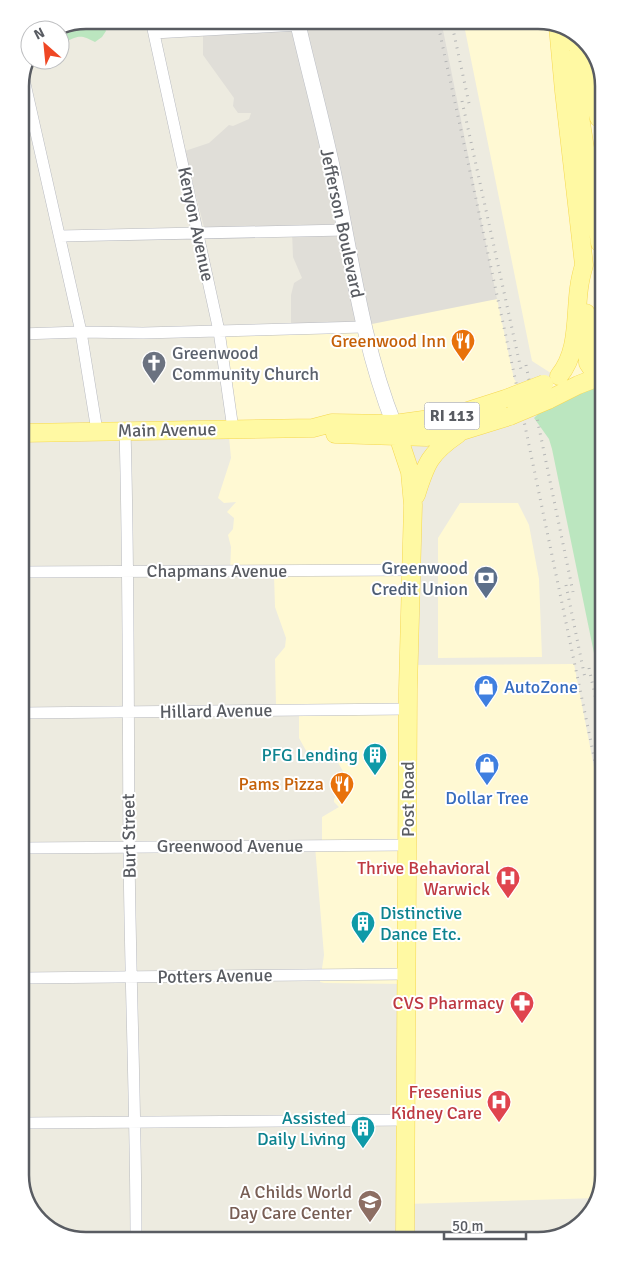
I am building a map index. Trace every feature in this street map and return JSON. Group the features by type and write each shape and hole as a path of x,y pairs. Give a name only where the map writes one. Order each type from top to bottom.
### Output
{"main road":[{"name":"Jefferson Boulevard","path":"298,29 335,178 364,327 396,431"},
{"path":"559,33 595,353"},
{"path":"567,36 595,144"},
{"path":"567,36 576,84 595,210"},
{"path":"577,43 595,105"},
{"path":"550,387 566,368 571,355 579,288 584,265"},
{"name":"Main Avenue","path":"29,433 313,428 330,434 396,431 550,387 595,370"},
{"name":"Main Avenue","path":"396,431 427,437 462,431 510,416 550,387 578,384 595,371"},
{"name":"Post Road","path":"396,431 410,472 413,505 408,709 405,1232"},
{"path":"413,505 424,469 430,457 441,445 462,431"}],"street":[{"name":"Kenyon Avenue","path":"153,29 219,331 233,429"},
{"path":"154,33 211,29"},
{"path":"29,101 81,332 97,431"},
{"path":"60,236 345,230"},
{"path":"29,334 143,333 364,327"},
{"name":"Burt Street","path":"125,431 128,572 129,847 136,1122 136,1232"},
{"name":"Chapmans Avenue","path":"29,572 412,570"},
{"name":"Hillard Avenue","path":"29,713 408,709"},
{"name":"Greenwood Avenue","path":"29,848 407,845"},
{"name":"Potters Avenue","path":"29,978 406,974"},
{"path":"29,1123 406,1120"}],"shaded area":[{"path":"160,29 443,29 497,299 367,325 291,327 291,295 294,283 302,278 293,257 292,231 205,231 186,157 185,151 209,143 229,125 233,126 249,119 251,113 238,113 233,106 234,98 203,55 203,32 161,33"},
{"path":"465,29 542,29 560,33 573,40 584,51 594,74 595,381 556,397 546,388 557,377 532,361"},
{"path":"497,299 514,379 529,399 527,402 411,445 416,465 408,665 574,664 595,772 595,1183 590,1198 407,1204 404,984 320,982 324,955 315,846 322,842 322,817 339,807 334,802 334,799 338,793 346,793 350,783 337,761 342,756 321,758 309,756 299,738 299,710 276,706 275,659 285,647 286,638 275,607 274,575 230,572 231,547 228,535 233,529 234,518 227,512 236,502 224,503 218,498 231,458 219,332 287,328"},
{"path":"460,503 518,503 529,525 539,579 542,657 438,658 438,538"}],"green space":[{"path":"85,29 105,29 106,31 95,42 83,37 70,40 70,31"},
{"path":"595,382 595,658 552,449 549,439 534,418 549,403"}],"railway":[{"path":"439,29 515,378 595,761"},
{"path":"453,29 470,108"},
{"path":"462,101 522,374"},
{"path":"526,365 573,592"},
{"path":"566,585 585,678"},
{"path":"589,668 595,695"}],"place":[{"name":"Greenwood Inn","path":"463,362"},
{"name":"Greenwood Community Church","path":"154,384"},
{"name":"Greenwood Credit Union","path":"486,599"},
{"name":"AutoZone","path":"486,708"},
{"name":"PFG Lending","path":"375,776"},
{"name":"Dollar Tree","path":"487,786"},
{"name":"Pams Pizza","path":"342,805"},
{"name":"Thrive Behavioral Warwick","path":"508,899"},
{"name":"Distinctive Dance Etc.","path":"363,944"},
{"name":"CVS Pharmacy","path":"522,1024"},
{"name":"Fresenius Kidney Care","path":"499,1123"},
{"name":"Assisted Daily Living","path":"363,1149"},
{"name":"A Childs World Day Care Center","path":"370,1223"}]}
